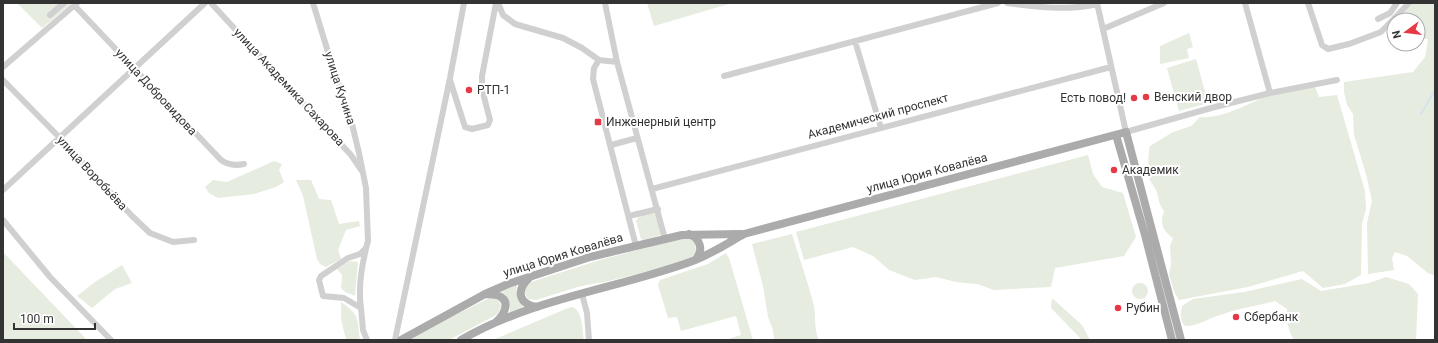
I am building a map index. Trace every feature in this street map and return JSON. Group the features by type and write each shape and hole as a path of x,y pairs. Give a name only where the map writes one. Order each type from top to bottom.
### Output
{"main road":[{"path":"1149,234 1116,135 1126,132 1149,234 1176,338"},
{"name":"улица Юрия Ковалёва","path":"461,340 497,322 538,307 692,262 744,234 1116,135"},
{"path":"688,234 696,238 701,249 698,257 692,262"},
{"name":"улица Юрия Ковалёва","path":"401,340 485,294 508,284 590,257 688,234 744,234"},
{"path":"529,278 521,287 521,296 524,302 528,305 538,307"},
{"path":"485,294 499,296 505,303 506,308 504,313 497,322"}],"street":[{"path":"50,15 64,3"},
{"path":"3,190 134,67 205,3"},
{"name":"улица Академика Сахарова","path":"211,3 351,155 364,174"},
{"name":"улица Кучина","path":"313,3 352,124 364,174 368,241 360,274 359,296 363,330 367,340"},
{"path":"395,340 450,78 464,3"},
{"path":"450,78 465,127 472,130 488,125 490,120 482,89 482,76 497,3"},
{"path":"497,3 503,15 508,20 522,27 563,38 582,48 599,60 617,62"},
{"path":"605,3 617,62 665,239"},
{"path":"724,76 998,3"},
{"path":"1008,3 1046,8 1089,6 1097,4 1126,132 1270,93 1337,80"},
{"path":"1103,29 1164,3"},
{"path":"1245,3 1270,93"},
{"path":"1308,3 1322,45 1328,49 1349,44 1381,32 1409,3"},
{"path":"1378,19 1390,13 1397,3"},
{"path":"3,67 76,4"},
{"name":"улица Добровидова","path":"76,4 154,91 221,160 227,164 244,164"},
{"path":"855,41 881,128"},
{"path":"599,60 594,68 593,79 636,246"},
{"name":"Академический проспект","path":"652,189 1111,67"},
{"name":"улица Воробьёва","path":"3,80 59,137 132,216 150,232 174,242 194,240"},
{"path":"611,145 637,138"},
{"path":"351,155 357,157 359,153"},
{"path":"629,216 658,209"},
{"path":"3,220 50,277 111,340"},
{"path":"361,308 344,298 323,296 318,280 321,276 348,258 360,254 366,248"},
{"path":"582,294 587,313 589,340"}],"shaded area":[{"path":"17,3 72,3 42,28"},
{"path":"647,3 732,3 654,26"},
{"path":"1413,3 1435,3 1435,276 1428,273 1407,256 1395,252 1392,258 1394,270 1368,274 1367,223 1372,201 1366,174 1354,135 1353,114 1347,105 1344,92 1344,82 1413,72 1425,57 1428,39 1426,39 1426,12 1405,12"},
{"path":"1189,33 1193,47 1187,49 1189,58 1160,64 1160,46"},
{"path":"1196,59 1208,103 1179,111 1167,68"},
{"path":"1315,87 1319,97 1337,95 1365,191 1366,209 1362,224 1361,275 1345,284 1323,288 1303,271 1248,287 1179,300 1175,294 1169,275 1171,264 1170,246 1173,238 1164,229 1162,220 1164,211 1156,190 1149,178 1148,162 1150,146 1173,132 1191,126 1200,117 1218,116 1275,93"},
{"path":"1088,155 1093,174 1102,187 1123,193 1136,237 1124,256 1055,268 1051,287 994,290 977,284 956,282 936,277 915,280 889,270 873,256 853,247 804,260 796,232"},
{"path":"274,161 282,164 279,170 284,182 276,187 254,194 218,198 209,193 205,187 213,180 227,182"},
{"path":"296,180 311,180 319,199 331,200 339,224 359,221 360,226 346,230 338,250 341,259 326,267 320,264 317,259 303,196"},
{"path":"654,213 657,215 661,235 643,240 641,239 636,221 641,216"},
{"path":"792,234 814,306 817,336 819,340 773,340 773,330 768,317 763,286 752,244"},
{"path":"683,238 690,239 695,243 696,252 691,258 676,264 609,281 581,286 536,300 528,299 525,294 525,288 531,282 600,260"},
{"path":"3,252 87,340 3,340"},
{"path":"726,253 729,258 753,340 725,340 741,335 736,316 681,331 677,317 668,318 658,285 660,280 708,264"},
{"path":"350,261 358,262 355,296 345,292 341,288 342,275 337,269"},
{"path":"122,265 132,283 115,289 92,308 77,296 95,282"},
{"path":"1386,277 1409,284 1418,294 1416,340 1294,340 1288,325 1287,309 1275,301 1231,311 1194,325 1185,326 1181,319 1182,306 1193,299 1244,292 1302,279 1321,291 1369,283"},
{"path":"1140,283 1146,285 1148,291 1146,297 1140,299 1134,297 1132,291 1134,285"},
{"path":"517,285 517,294 523,307 510,312 507,297 500,291"},
{"path":"489,298 499,301 501,306 498,314 449,340 408,340 438,323"},
{"path":"1052,298 1082,325 1090,340 1082,340 1051,308"},
{"path":"341,302 355,314 358,322 360,340 346,340 341,319"},
{"path":"573,307 579,313 584,340 493,340 568,308"}],"waterway":[{"path":"1421,114 1435,90"}],"place":[{"name":"РТП-1","path":"469,90"},
{"name":"Венский двор","path":"1146,97"},
{"name":"Есть повод!","path":"1134,98"},
{"name":"Инженерный центр","path":"598,122"},
{"name":"Академик","path":"1114,170"},
{"name":"Рубин","path":"1118,308"},
{"name":"Сбербанк","path":"1236,317"}]}
